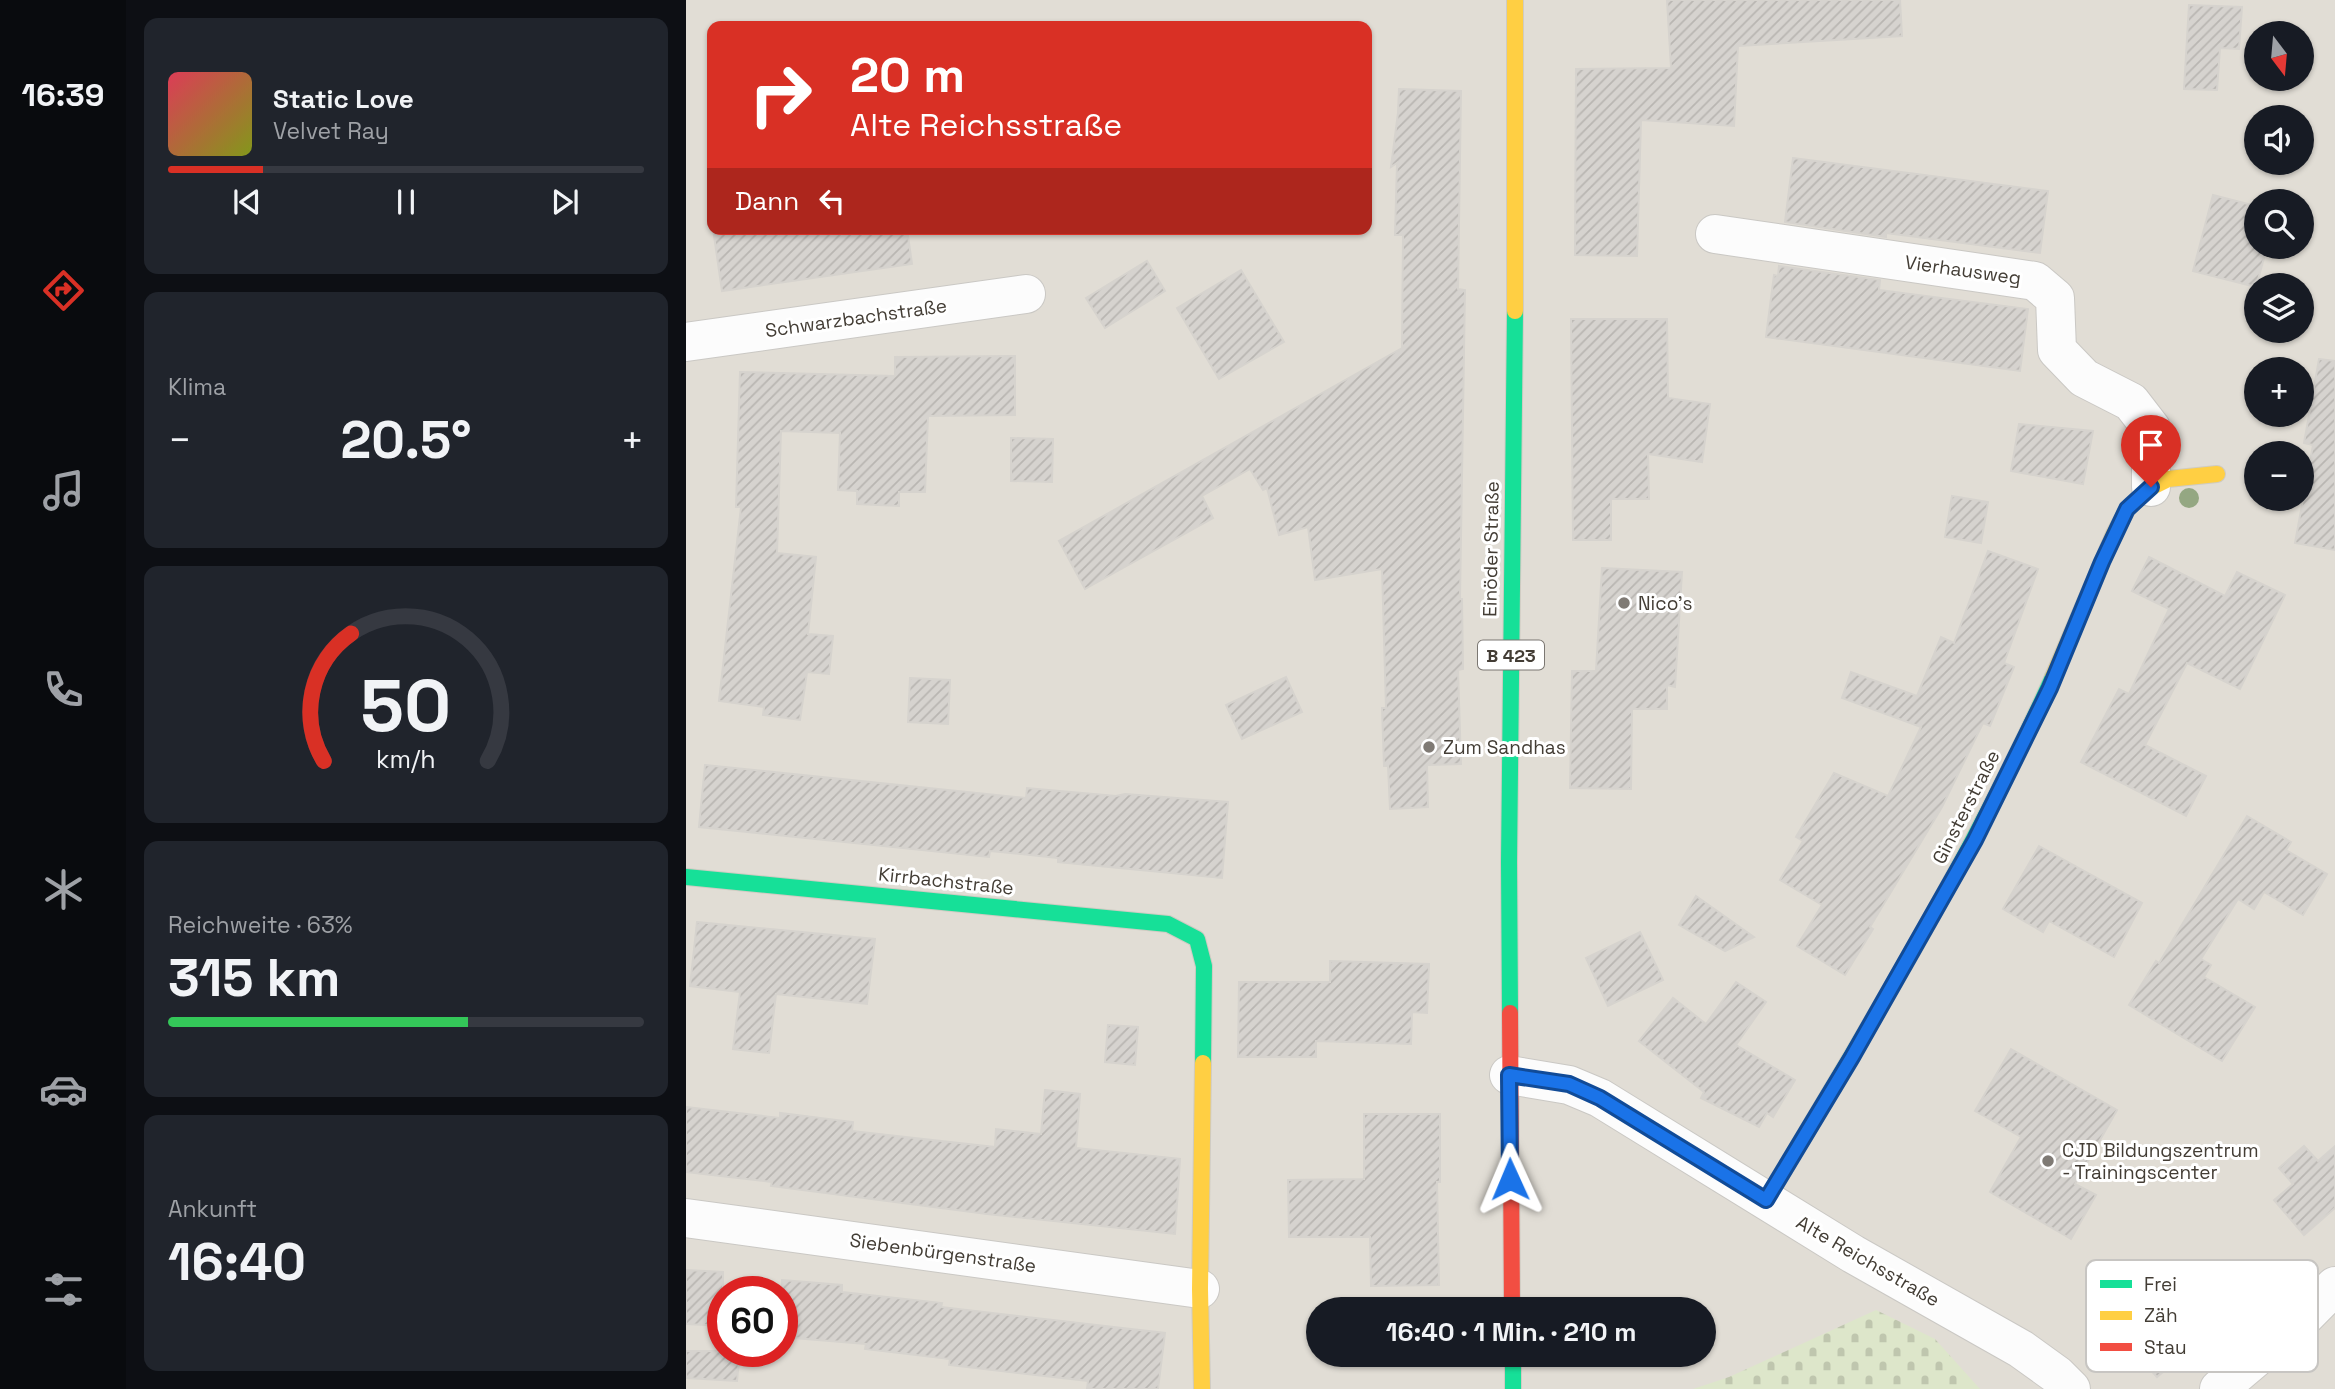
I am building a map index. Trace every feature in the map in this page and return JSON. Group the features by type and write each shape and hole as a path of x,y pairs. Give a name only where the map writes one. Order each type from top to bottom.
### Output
{"street":[{"name":"Einöder Straße","path":"1512,1297 1509,848 1516,196 1515,0"},
{"name":"Vierhausweg","path":"1715,234 2035,281 2055,298 2057,350 2084,378 2131,402 2151,428 2151,487"},
{"name":"Schwarzbachstraße","path":"686,342 1026,294"},
{"name":"Ginsterstraße","path":"1766,1200 1852,1057 1975,840 2050,688 2127,509 2151,487 2176,475 2217,474"},
{"name":"Kirrbachstraße","path":"686,877 1168,924 1197,939 1204,965 1200,1289"},
{"name":"Alte Reichsstraße","path":"1509,1075 1569,1084 1600,1098 1860,1258 2021,1349 2057,1375 2071,1389"},
{"name":"Siebenbürgenstraße","path":"686,1218 1200,1289"},
{"path":"2318,1303 2335,1286"},
{"path":"1200,1289 1202,1389"},
{"path":"1513,1367 1513,1389"},
{"path":"2219,1389 2239,1372"}],"shaded area":[{"path":"686,0 2335,0 2335,1389 686,1389"}],"green space":[{"path":"1876,1310 1935,1339 1980,1389 1693,1389 1729,1377"}],"building":[{"path":"1667,0 1900,0 1902,36 1738,46 1734,126 1641,120 1637,256 1575,255 1576,69 1671,68"},
{"path":"2189,5 2242,7 2239,49 2220,48 2217,90 2184,89"},
{"path":"1399,89 1461,91 1458,289 1465,290 1460,599 1463,669 1458,670 1461,764 1427,765 1428,807 1390,809 1388,766 1384,766 1382,708 1386,708 1382,569 1315,580 1308,527 1279,535 1267,488 1263,490 1250,469 1202,496 1213,518 1085,589 1059,541 1402,348 1403,235 1395,235 1397,163 1391,167"},
{"path":"1793,158 2048,191 2040,253 1886,233 1886,237 1785,222"},
{"path":"2213,195 2244,203 2244,259 2264,259 2260,273 2244,273 2244,284 2193,271"},
{"path":"714,235 908,235 912,264 722,291"},
{"path":"1147,261 1165,291 1105,328 1086,298"},
{"path":"1779,266 1880,280 1879,290 2028,309 2020,371 1766,337 1774,275 1778,276"},
{"path":"1241,270 1284,342 1219,379 1177,308"},
{"path":"1571,319 1667,319 1668,398 1710,404 1702,462 1648,454 1649,499 1611,499 1611,540 1573,540"},
{"path":"1015,356 1015,415 928,416 925,492 899,492 899,506 857,504 857,491 838,490 840,433 781,431 777,553 816,557 808,634 833,636 829,674 807,672 800,720 763,715 764,707 719,701 741,507 736,507 740,372 895,376 895,357"},
{"path":"2319,359 2335,361 2335,550 2295,543 2301,511 2314,511 2314,441 2304,441 2307,427 2314,427 2314,387"},
{"path":"2019,424 2093,431 2083,484 2011,471"},
{"path":"1011,438 1053,439 1052,482 1011,481"},
{"path":"1952,496 1988,502 1981,543 1945,537"},
{"path":"1988,551 2038,569 2004,663 2014,667 1990,726 1983,723 1942,807 1870,927 1873,929 1845,975 1797,946 1822,905 1780,880 1803,841 1796,837 1834,773 1888,796 1921,727 1842,698 1851,672 1917,696 1941,637 1954,643"},
{"path":"2149,557 2225,596 2237,572 2285,595 2240,689 2187,663 2145,745 2206,776 2186,816 2081,762 2119,689 2129,694 2169,609 2132,591"},
{"path":"1602,568 1682,572 1675,687 1667,685 1667,709 1632,709 1631,789 1570,788 1572,671 1596,671"},
{"path":"1286,677 1302,712 1242,739 1226,705"},
{"path":"910,678 950,680 948,724 908,722"},
{"path":"705,765 1026,798 1027,788 1228,802 1222,878 1058,862 1058,858 1021,854 990,851 989,857 699,827"},
{"path":"2247,816 2291,842 2286,850 2327,874 2303,915 2264,892 2254,909 2238,899 2201,959 2211,965 2204,977 2255,1007 2222,1061 2129,1005 2156,961 2159,963"},
{"path":"2039,846 2142,903 2114,957 2049,921 2043,932 2003,909"},
{"path":"1696,896 1754,937 1725,951 1679,925"},
{"path":"697,922 875,939 867,1004 776,994 769,1053 733,1049 740,992 690,986"},
{"path":"1640,932 1663,980 1608,1006 1586,958"},
{"path":"1330,961 1429,964 1427,1013 1412,1012 1411,1044 1316,1041 1316,1057 1238,1057 1239,982 1330,982"},
{"path":"1736,982 1766,1002 1736,1045 1795,1080 1773,1117 1767,1113 1759,1127 1701,1098 1704,1092 1639,1041 1673,998 1706,1024"},
{"path":"1108,1025 1138,1027 1135,1065 1105,1062"},
{"name":"CJD Bildungszentrum - Trainingscenter","path":"2011,1049 2117,1110 2075,1184 2096,1195 2071,1239 1990,1192 2021,1137 1975,1111"},
{"path":"1045,1090 1080,1094 1076,1148 1180,1159 1175,1234 987,1214 771,1186 772,1182 686,1172 686,1107 780,1118 780,1113 853,1122 852,1131 995,1147 996,1129 1041,1134"},
{"path":"1364,1114 1440,1114 1440,1182 1437,1182 1439,1285 1371,1286 1370,1237 1289,1237 1288,1180 1364,1179"},
{"path":"2304,1146 2318,1161 2335,1146 2335,1208 2304,1235 2274,1200 2293,1184 2279,1168"},
{"path":"686,1270 723,1272 723,1276 707,1276 707,1325 686,1324"},
{"path":"798,1281 842,1285 842,1292 942,1303 941,1307 1165,1333 1158,1389 1087,1389 1088,1381 949,1365 950,1359 865,1349 866,1344 798,1338"},
{"path":"686,1351 707,1351 707,1367 738,1367 737,1381 686,1378"}],"traffic: fast":[{"path":"1510,1013 1515,311"},
{"path":"1766,1200 1953,877 2022,744 2053,677"},
{"path":"686,877 1168,924 1197,939 1204,966 1203,1063"},
{"path":"1513,1367 1513,1389"}],"traffic: slow":[{"path":"1515,0 1515,311"},
{"path":"2053,677 2114,534 2128,508 2148,489 2168,479 2217,474"},
{"path":"1202,1389 1200,1289 1203,1063"}],"traffic: jam":[{"path":"1510,1013 1512,1297"}],"place":[{"name":"Nico's","path":"1624,603"},
{"name":"Zum Sandhas","path":"1429,747"},
{"name":"CJD Bildungszentrum - Trainingscenter","path":"2048,1161"}],"route":[{"path":"1510,1179 1509,1075 1569,1084 1600,1098 1766,1200 1852,1057 1975,840 2050,688 2127,509 2151,487"}]}
